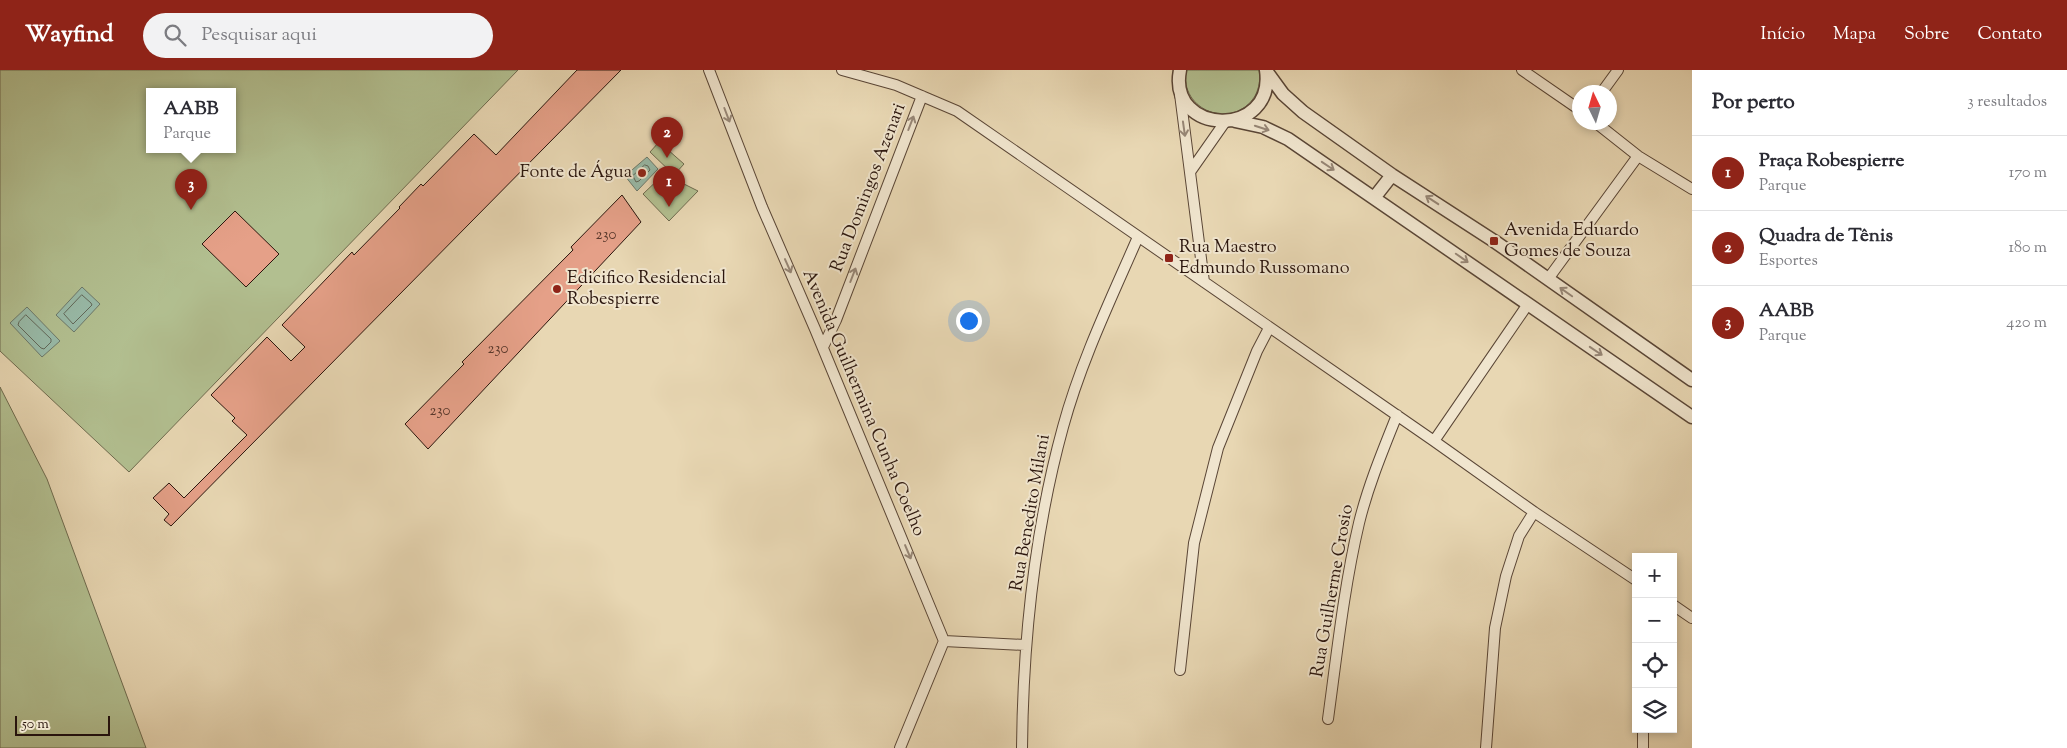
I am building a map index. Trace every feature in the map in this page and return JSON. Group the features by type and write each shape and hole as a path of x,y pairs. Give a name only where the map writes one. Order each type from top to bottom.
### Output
{"street":[{"name":"Avenida Guilhermina Cunha Coelho","path":"710,70 762,207 823,347 944,641"},
{"path":"842,70 896,85 957,112 1434,440 1534,512 1632,577"},
{"path":"1522,70 1572,104"},
{"path":"1607,85 1618,70"},
{"path":"1190,172 1230,122 1249,114 1260,102 1266,88 1267,71"},
{"path":"1267,71 1283,94 1303,112 1692,380"},
{"path":"1177,76 1184,100 1193,111 1206,119 1263,127 1288,139 1692,416"},
{"path":"1177,76 1204,282"},
{"name":"Rua Domingos Azenari","path":"823,347 836,320 922,96"},
{"path":"1605,130 1638,156 1692,189"},
{"path":"1548,279 1638,156"},
{"path":"1374,198 1392,174"},
{"name":"Rua Benedito Milani","path":"1022,748 1025,645 1044,510 1063,426 1089,350 1138,237"},
{"path":"1434,440 1528,304"},
{"path":"815,330 836,320"},
{"path":"1180,670 1194,543 1218,448 1257,351 1269,328"},
{"name":"Rua Guilherme Crosio","path":"1328,719 1344,603 1360,522 1381,454 1397,415"},
{"path":"1486,748 1496,628 1506,576 1519,536 1534,512"},
{"path":"1677,608 1692,618"},
{"path":"900,748 944,641 1025,645"},
{"path":"1643,733 1643,748"}],"shaded area":[{"path":"0,70 518,70 129,472 0,351"},
{"path":"1186,70 1259,70 1258,90 1245,107 1234,112 1222,114 1210,111 1199,105 1191,96 1186,84"},
{"path":"659,142 684,164 674,175 650,152"},
{"path":"664,174 698,191 669,221 643,194"},
{"path":"0,387 47,479 146,748 0,748"}],"water":[{"name":"Fonte de Água","path":"647,157 658,169 637,191 625,176"},
{"path":"82,287 100,304 74,332 56,315"},
{"path":"27,307 60,341 42,357 10,323"}],"building":[{"path":"577,70 621,70 171,526 164,520 169,514 153,498 169,483 184,498 247,435 232,421 235,418 211,395 267,337 291,361 305,347 282,325 352,252 354,255 421,184 423,186 474,134 496,155"},
{"path":"622,195 641,222 428,449 405,424 464,364 462,362 573,250 571,247"},
{"path":"235,211 279,254 246,287 202,244"}],"place":[{"name":"Quadra de Tênis","path":"667,158"},
{"name":"Fonte de Água","path":"642,173"},
{"name":"Praça Robespierre","path":"669,207"},
{"name":"AABB","path":"191,210"},
{"name":"Avenida Eduardo Gomes de Souza","path":"1494,241"},
{"name":"Rua Maestro Edmundo Russomano","path":"1169,258"},
{"name":"Edicifico Residencial Robespierre","path":"557,289"}]}
